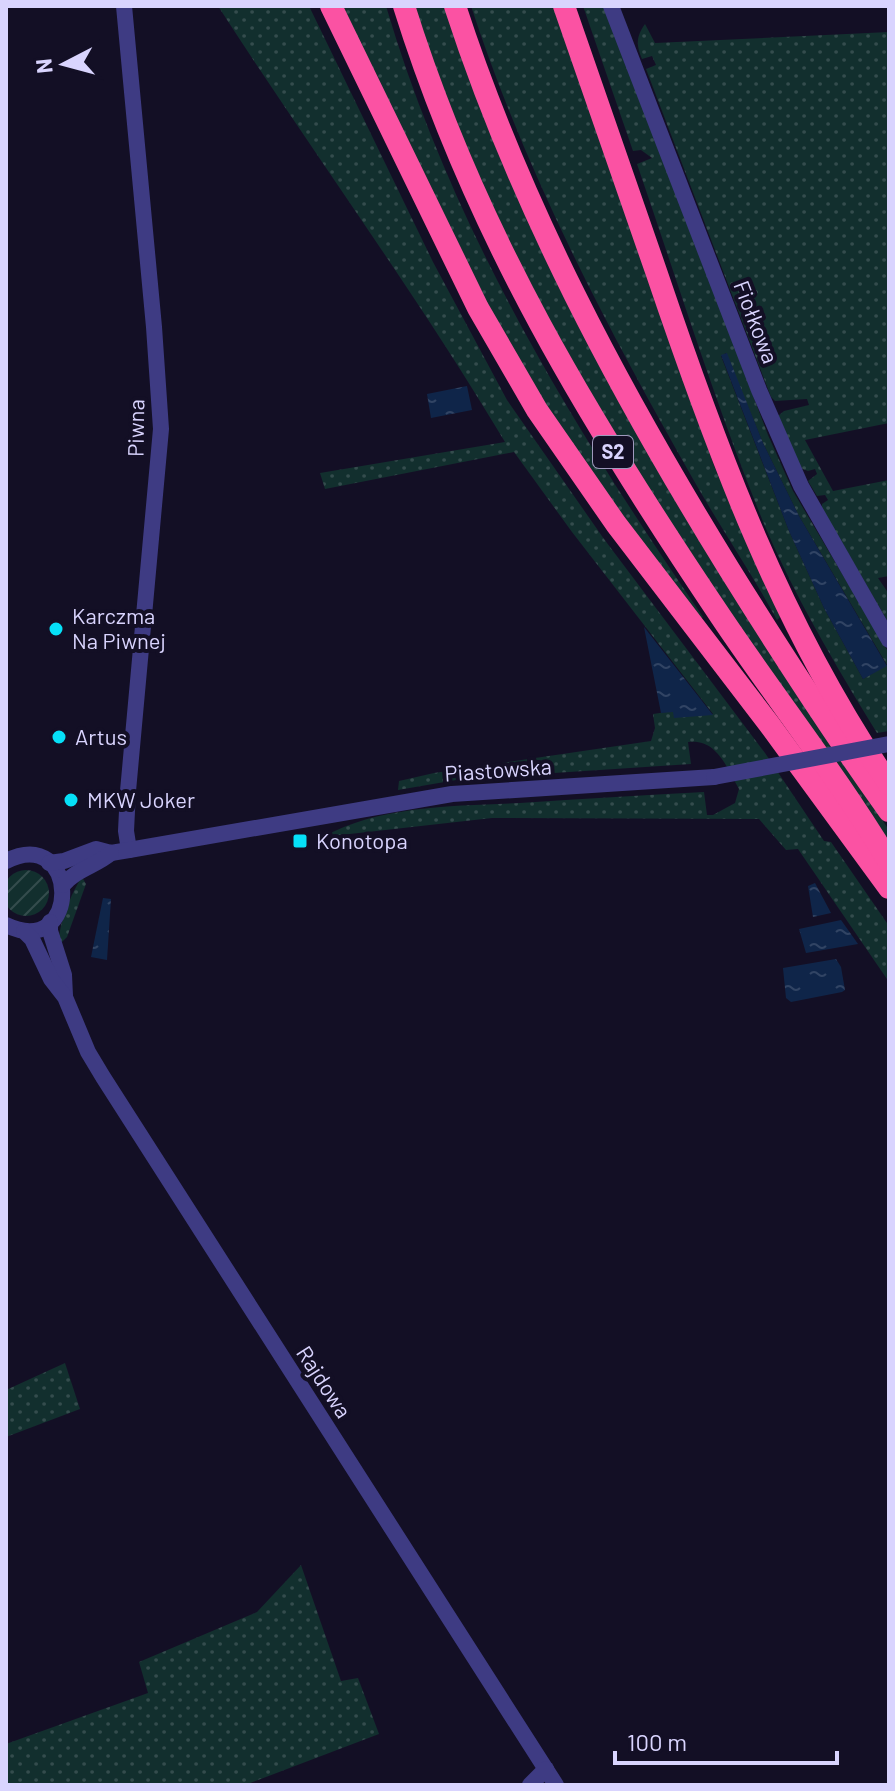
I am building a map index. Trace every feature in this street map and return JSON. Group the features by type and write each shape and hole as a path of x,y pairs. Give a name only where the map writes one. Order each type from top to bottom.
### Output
{"highway":[{"path":"331,6 478,308 537,410 616,524 889,888"},
{"name":"S2","path":"404,6 431,88 492,233 565,373 663,530 889,862"},
{"name":"S2","path":"455,6 493,114 523,187 574,296 623,389 675,482 758,615 889,811"},
{"path":"564,6 707,421 741,507 810,655 889,784"}],"street":[{"name":"Piwna","path":"124,6 161,429 128,791 126,831 129,850"},
{"name":"Fiołkowa","path":"611,6 759,390 801,486 889,640"},
{"name":"Piastowska","path":"49,863 96,849 111,853 452,794 714,777 889,744"},
{"name":"Piastowska","path":"63,885 69,878 111,853"},
{"path":"6,860 28,855 49,863 63,885 63,902 50,922 24,931 6,925"},
{"name":"Rajdowa","path":"50,922 64,975 65,997"},
{"name":"Rajdowa","path":"24,931 32,939 51,979 65,997 88,1052 103,1077 556,1785"},
{"path":"530,1785 546,1769"}],"green space":[{"path":"218,6 309,6 433,262 507,400 604,539 765,753 824,841 831,842 889,926 889,982 798,849 786,850 759,819 492,818 323,837 369,819 419,809 658,794 704,792 707,815 713,815 735,803 739,789 714,750 698,742 688,742 691,764 462,779 398,790 399,781 434,773 651,741 655,728 653,714 673,711 713,714 514,452 325,489 320,473 505,442 436,332"},
{"path":"341,6 386,6 413,89 445,170 481,248 562,398 703,617 700,619 591,472 504,336 455,243"},
{"path":"413,6 445,6 474,87 776,663 889,830 889,843 692,556 599,410 515,258 486,196"},
{"path":"471,6 555,6 714,466 781,616 777,620 693,479 599,307 516,129"},
{"path":"583,6 605,6 768,435 793,491 889,653 889,731 877,733 846,682 787,574 762,519 697,343 637,164 652,158 641,150 633,151","holes":["726,353 763,443 799,516 887,665 863,679 824,608 789,531 721,356"]},
{"path":"645,24 655,43 889,32 889,423 805,440 833,491 889,480 889,576 878,578 889,594 889,624 822,508 828,500 825,495 817,496 808,481 817,474 815,469 808,471 800,468 778,416 784,411 809,405 807,399 775,401 771,397 646,69 656,65 652,56 642,59 640,54 639,37"},
{"path":"26,870 42,877 49,893 42,909 26,916 10,909 3,893 10,877"},
{"path":"82,877 86,884 67,937 59,945 66,910"},
{"path":"65,1363 80,1409 6,1437 6,1390"},
{"path":"301,1565 341,1681 358,1678 379,1734 245,1785 6,1785 6,1744 148,1693 139,1662 257,1612"}],"water":[{"path":"727,353 763,443 799,516 887,666 863,679 824,608 789,531 721,355"},
{"path":"467,386 472,410 431,418 427,394"},
{"path":"644,627 713,715 674,718 673,712 661,713"},
{"path":"815,883 831,913 813,917 808,886"},
{"path":"103,898 111,899 107,960 91,957"},
{"path":"841,920 858,944 806,953 799,929"},
{"path":"836,959 841,967 845,990 791,1002 786,998 783,968"}],"place":[{"name":"Karczma Na Piwnej","path":"56,629"},
{"name":"Artus","path":"59,737"},
{"name":"MKW Joker","path":"71,800"},
{"name":"Konotopa","path":"300,841"}]}
